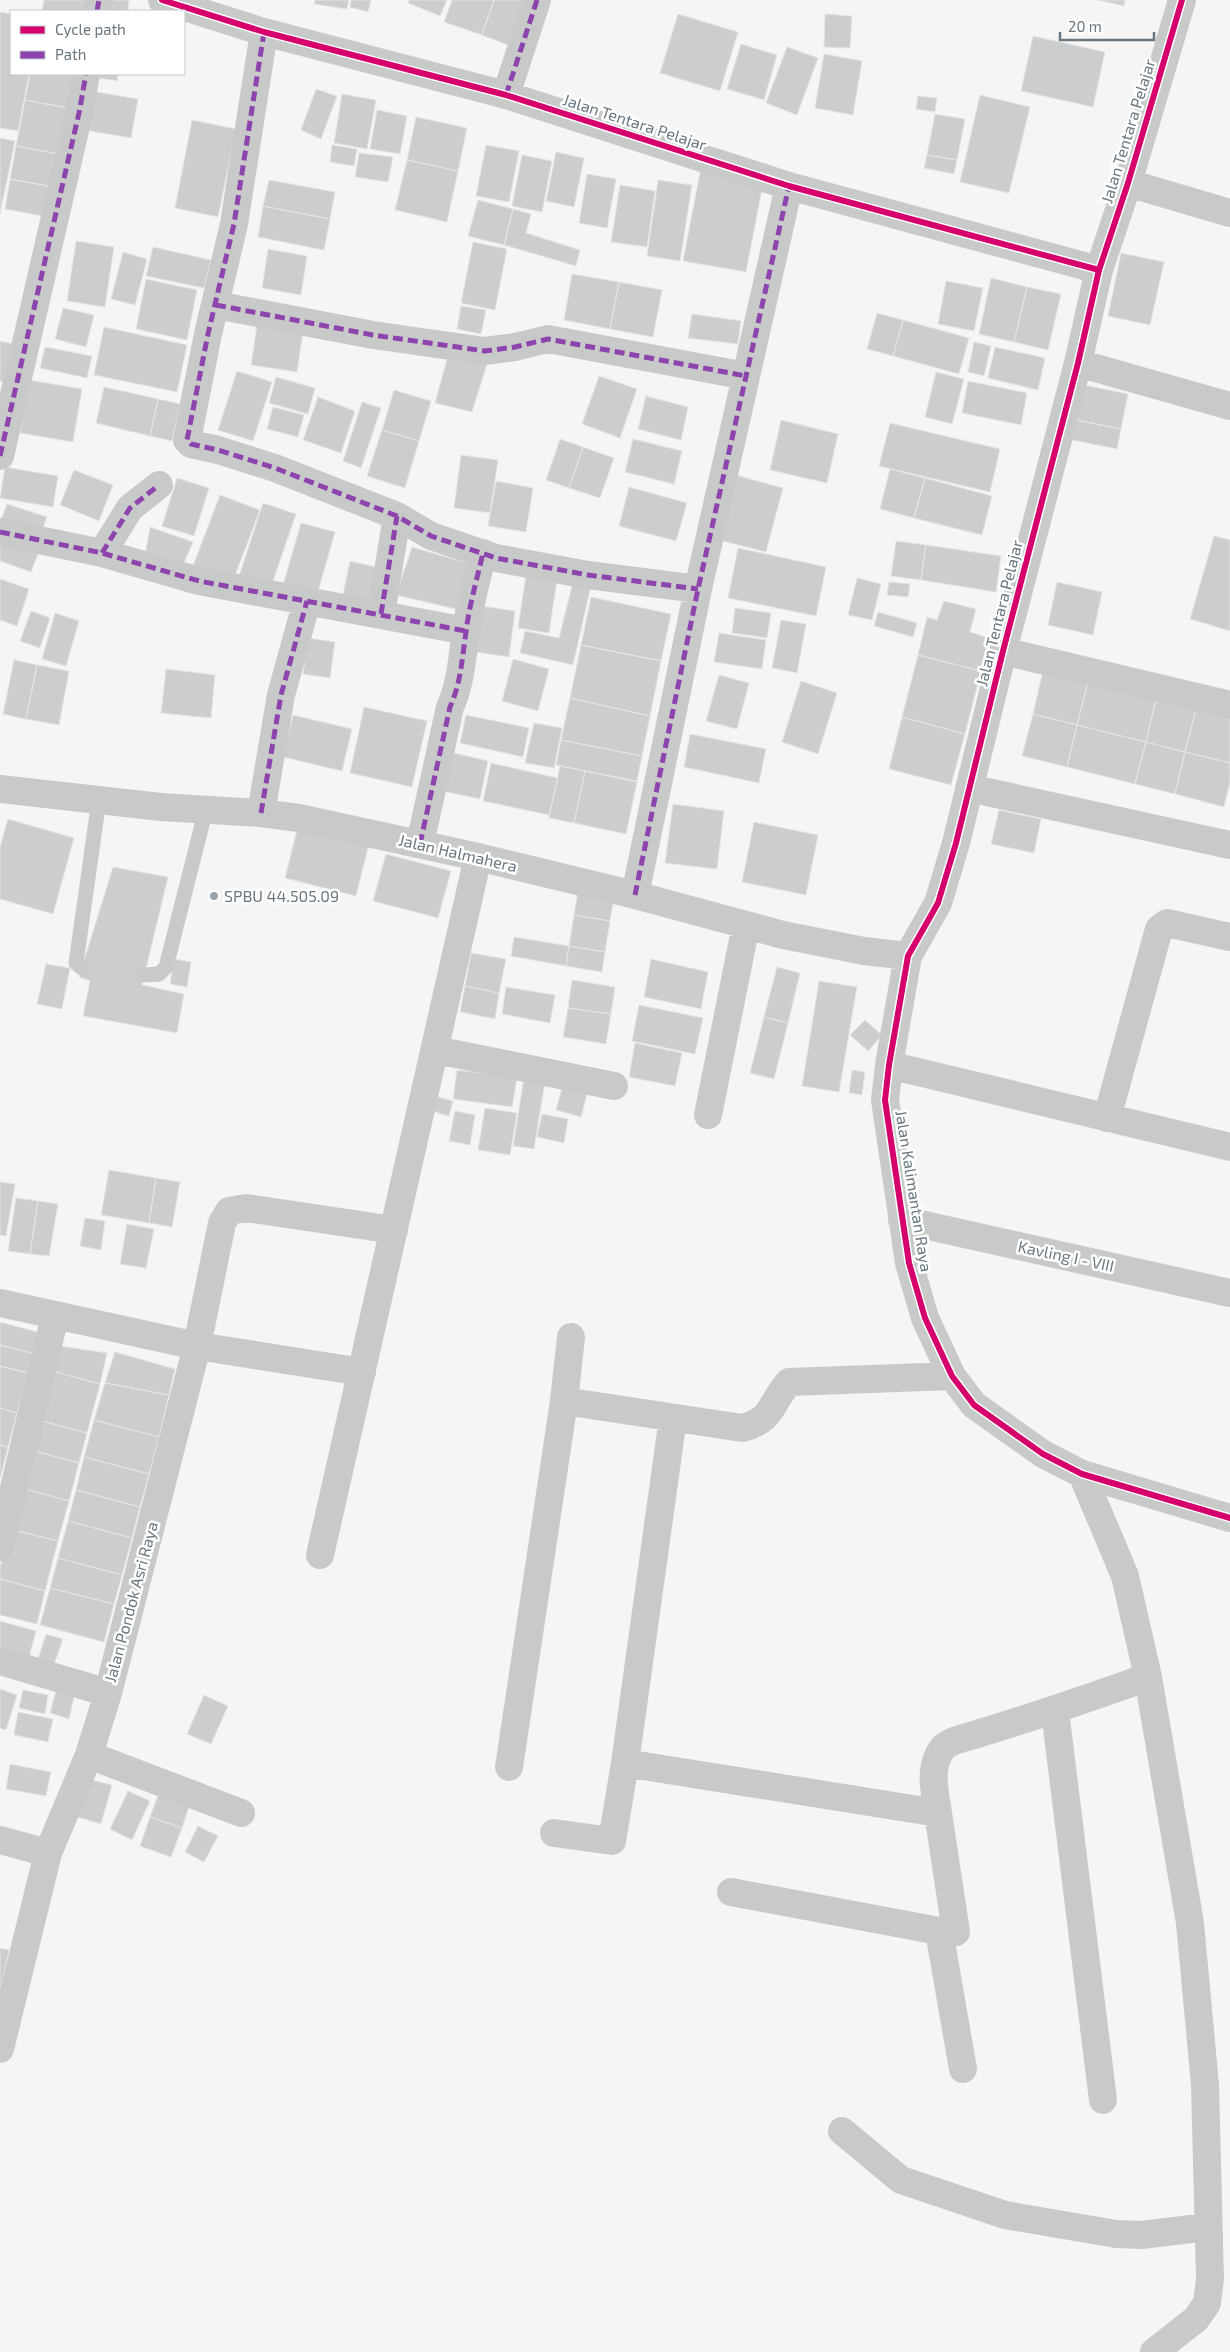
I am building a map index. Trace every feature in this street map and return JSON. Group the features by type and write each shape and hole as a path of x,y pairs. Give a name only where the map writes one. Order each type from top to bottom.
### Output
{"street":[{"name":"Jalan Tentara Pelajar","path":"162,0 264,32 506,95 789,186 1099,270"},
{"path":"506,95 537,0"},
{"name":"Jalan Tentara Pelajar","path":"908,956 938,903 1078,363 1099,270 1128,183 1182,0"},
{"path":"264,32 234,224 187,440 191,444 218,450 275,468 397,516 432,536 496,558 588,575 698,589"},
{"path":"0,456 79,113 86,75"},
{"path":"1128,183 1230,213"},
{"path":"635,895 698,589 789,186"},
{"path":"216,305 373,335 485,351 515,347 548,339 746,376"},
{"path":"1078,363 1230,406"},
{"path":"102,553 130,508 159,485"},
{"path":"381,614 397,516"},
{"path":"0,532 102,553 199,581 466,631"},
{"path":"420,844 450,706 456,693 463,664 466,631 483,553"},
{"path":"261,813 281,695 307,601"},
{"path":"1003,651 1230,704"},
{"path":"969,788 1230,844"},
{"name":"Jalan Halmahera","path":"0,789 299,818 478,857 635,895 783,935 864,951 908,956"},
{"path":"320,1555 436,1050 478,857"},
{"path":"1107,1118 1159,929 1167,923 1230,937"},
{"path":"708,1114 746,926"},
{"name":"Jalan Kalimantan Raya","path":"908,956 889,1065 886,1100 909,1263 925,1318 952,1376 974,1406 1044,1454 1082,1474 1230,1518"},
{"path":"436,1050 614,1086"},
{"path":"889,1065 1230,1147"},
{"name":"Jalan Pondok Asri Raya","path":"0,2049 48,1853 90,1755 108,1693 197,1346 222,1223 229,1211 246,1208 394,1230"},
{"name":"Kavling I - VIII","path":"902,1220 1230,1293"},
{"path":"0,1303 197,1346 362,1372"},
{"path":"0,1547 55,1316"},
{"path":"509,1768 564,1401 571,1337"},
{"path":"564,1401 742,1428 756,1425 765,1418 781,1390 789,1382 952,1376"},
{"path":"554,1834 612,1841 625,1763 673,1418"},
{"path":"1082,1474 1125,1576 1148,1677 1190,1923 1205,2085 1210,2279 1207,2303 1196,2319 1154,2352"},
{"path":"0,1661 108,1693"},
{"path":"731,1892 953,1933 957,1929 933,1774 938,1756 944,1747 959,1740 1055,1711 1148,1677"},
{"path":"1055,1711 1104,2100"},
{"path":"90,1755 240,1813"},
{"path":"625,1763 938,1813"},
{"path":"0,1840 48,1853"},
{"path":"939,1931 963,2069"},
{"path":"842,2131 901,2180 1005,2215 1116,2234 1141,2235 1208,2227"}],"lane":[{"path":"82,968 76,963 99,800"},
{"path":"144,975 158,974 166,967 206,810"}],"building":[{"path":"44,0 94,0 91,10 42,10"},
{"path":"104,0 129,0 128,10 103,10"},
{"path":"315,0 349,0 347,9 314,4"},
{"path":"351,0 371,0 368,12 350,7"},
{"path":"409,0 447,0 440,16 408,3"},
{"path":"452,0 494,0 482,35 444,22"},
{"path":"494,0 524,0 508,45 482,35"},
{"path":"1097,0 1125,0 1124,6"},
{"path":"0,12 10,14 10,75 29,75 18,131 0,128"},
{"path":"678,14 738,32 720,91 660,73"},
{"path":"825,14 852,16 850,48 824,47"},
{"path":"1033,36 1105,52 1093,107 1021,91"},
{"path":"741,44 777,55 764,100 727,89"},
{"path":"787,47 818,58 797,115 766,103"},
{"path":"824,54 862,61 853,115 815,108"},
{"path":"30,75 79,76 73,109 25,100"},
{"path":"93,75 118,75 117,81 93,77"},
{"path":"316,89 337,96 321,139 301,130"},
{"path":"91,91 138,99 131,138 85,130"},
{"path":"342,94 376,100 367,149 334,143"},
{"path":"980,95 1030,107 1009,193 960,182"},
{"path":"918,96 937,98 935,112 916,109"},
{"path":"25,100 73,109 64,155 16,146"},
{"path":"377,110 407,116 400,154 370,149"},
{"path":"935,114 965,119 957,160 927,155"},
{"path":"416,117 467,128 458,171 407,160"},
{"path":"192,120 236,129 218,217 175,208"},
{"path":"0,138 15,141 0,214"},
{"path":"332,145 357,149 354,166 330,162"},
{"path":"486,145 519,151 509,202 476,196"},
{"path":"16,146 64,155 59,188 10,179"},
{"path":"556,152 584,158 574,207 546,201"},
{"path":"359,153 393,157 388,182 355,177"},
{"path":"522,155 552,161 542,212 512,206"},
{"path":"927,155 957,160 954,174 924,168"},
{"path":"407,160 458,171 447,222 395,210"},
{"path":"700,172 763,184 746,272 683,261"},
{"path":"587,174 616,179 607,228 579,223"},
{"path":"10,179 59,188 53,218 5,209"},
{"path":"269,180 335,192 330,219 263,206"},
{"path":"658,180 692,185 680,261 647,256"},
{"path":"620,185 655,191 647,247 611,242"},
{"path":"478,200 513,209 504,245 468,236"},
{"path":"263,206 330,219 324,250 258,237"},
{"path":"513,209 531,214 526,233 580,250 576,266 504,245"},
{"path":"76,241 114,247 105,307 67,301"},
{"path":"473,242 507,249 495,310 461,303"},
{"path":"153,247 211,260 204,288 146,276"},
{"path":"268,249 307,256 301,295 262,288"},
{"path":"123,252 147,259 135,305 111,299"},
{"path":"1121,253 1164,262 1150,325 1108,316"},
{"path":"572,274 619,282 610,329 564,320"},
{"path":"991,278 1027,287 1014,342 979,334"},
{"path":"146,279 197,290 187,340 136,329"},
{"path":"946,281 983,288 974,331 938,324"},
{"path":"619,282 662,290 653,337 610,329"},
{"path":"1027,287 1061,294 1048,350 1014,342"},
{"path":"461,306 486,310 481,334 457,329"},
{"path":"63,308 94,315 86,347 55,339"},
{"path":"877,313 903,320 893,356 867,349"},
{"path":"692,314 741,321 738,344 688,338"},
{"path":"903,320 969,338 959,374 893,356"},
{"path":"257,325 303,332 297,372 251,365"},
{"path":"104,327 187,345 177,392 94,375"},
{"path":"0,341 14,344 7,382 0,381"},
{"path":"974,342 991,346 984,376 968,372"},
{"path":"45,347 92,356 87,378 40,368"},
{"path":"995,347 1045,358 1038,390 988,378"},
{"path":"447,359 487,364 472,412 435,403"},
{"path":"237,371 272,382 253,441 218,430"},
{"path":"936,372 964,379 952,424 925,417"},
{"path":"599,376 637,389 620,438 582,424"},
{"path":"276,377 315,388 308,414 269,403"},
{"path":"29,380 82,389 73,442 20,433"},
{"path":"968,381 1027,393 1021,425 962,413"},
{"path":"1084,385 1128,394 1121,429 1076,420"},
{"path":"104,387 158,399 150,436 96,423"},
{"path":"394,390 431,401 419,441 382,430"},
{"path":"646,396 688,407 681,440 638,429"},
{"path":"318,397 355,411 341,453 303,440"},
{"path":"158,399 180,404 172,441 150,436"},
{"path":"362,402 381,408 361,468 343,461"},
{"path":"273,407 304,415 298,437 267,429"},
{"path":"781,420 838,434 827,483 770,470"},
{"path":"1076,420 1121,429 1117,449 1072,440"},
{"path":"890,423 1000,449 990,492 879,466"},
{"path":"382,430 419,441 405,488 367,476"},
{"path":"560,439 583,447 569,488 546,480"},
{"path":"633,439 682,451 674,484 625,472"},
{"path":"583,447 614,458 600,498 569,488"},
{"path":"461,455 498,460 490,513 454,508"},
{"path":"5,467 58,476 53,507 0,498"},
{"path":"890,469 925,478 914,518 880,509"},
{"path":"74,470 113,485 99,521 60,505"},
{"path":"732,474 783,488 766,552 715,539"},
{"path":"177,478 209,488 194,536 162,526"},
{"path":"925,478 992,496 982,535 914,518"},
{"path":"496,481 533,488 526,532 488,526"},
{"path":"629,487 687,503 676,541 619,526"},
{"path":"220,495 260,510 231,586 191,571"},
{"path":"263,503 296,514 270,590 238,579"},
{"path":"7,504 47,517 40,536 0,522"},
{"path":"301,523 335,532 317,595 283,585"},
{"path":"150,527 193,542 181,570 144,561"},
{"path":"1214,536 1230,540 1230,631 1190,619"},
{"path":"0,541 38,554 31,572 0,561"},
{"path":"896,541 926,545 921,580 891,576"},
{"path":"926,545 1001,556 996,592 921,580"},
{"path":"412,547 471,564 460,610 396,595"},
{"path":"738,548 826,567 816,616 728,598"},
{"path":"350,561 385,569 375,612 341,604"},
{"path":"527,568 558,573 549,633 518,628"},
{"path":"857,578 881,584 872,620 848,615"},
{"path":"0,579 29,589 17,626 0,620"},
{"path":"573,582 591,586 573,665 520,653 525,631 559,638"},
{"path":"889,582 910,584 908,597 887,595"},
{"path":"1057,582 1102,592 1093,635 1048,625"},
{"path":"591,597 671,614 661,661 581,645"},
{"path":"944,601 976,609 970,632 988,638 981,671 918,655 927,617 937,620"},
{"path":"475,605 515,611 509,657 468,651"},
{"path":"735,608 771,613 767,638 732,633"},
{"path":"31,611 50,618 40,648 20,641"},
{"path":"878,612 917,623 913,637 874,626"},
{"path":"55,613 79,621 66,666 42,659"},
{"path":"781,620 806,624 797,673 772,668"},
{"path":"719,633 766,640 762,669 714,662"},
{"path":"308,638 335,642 330,678 303,674"},
{"path":"581,645 661,661 650,716 570,698"},
{"path":"918,655 981,671 965,734 902,717"},
{"path":"513,659 549,669 538,711 502,701"},
{"path":"14,660 37,665 26,719 3,714"},
{"path":"37,665 69,671 59,725 26,719"},
{"path":"1044,666 1089,678 1077,725 1033,714"},
{"path":"166,669 215,675 211,718 161,713"},
{"path":"719,675 749,683 737,729 706,721"},
{"path":"1089,678 1157,695 1146,742 1077,725"},
{"path":"801,681 837,693 818,754 782,742"},
{"path":"1157,695 1197,705 1185,752 1146,742"},
{"path":"570,698 650,716 642,756 561,740"},
{"path":"1197,705 1230,713 1230,763 1185,752"},
{"path":"364,707 427,721 412,787 350,773"},
{"path":"1033,714 1077,725 1067,767 1022,756"},
{"path":"293,715 352,729 342,771 283,757"},
{"path":"466,715 529,728 523,757 460,743"},
{"path":"902,717 965,734 951,785 889,769"},
{"path":"534,723 562,728 554,768 525,763"},
{"path":"1077,725 1146,742 1135,784 1067,767"},
{"path":"690,734 766,749 759,783 684,767"},
{"path":"561,740 642,756 637,781 556,765"},
{"path":"1146,742 1185,752 1175,794 1135,784"},
{"path":"450,752 488,761 480,799 442,791"},
{"path":"1185,752 1230,763 1230,782 1224,807 1175,794"},
{"path":"491,763 558,778 549,815 483,801"},
{"path":"560,766 585,771 574,823 549,818"},
{"path":"585,771 637,782 626,834 574,823"},
{"path":"673,804 724,811 717,869 665,863"},
{"path":"999,810 1041,819 1034,853 991,844"},
{"path":"8,819 74,838 53,914 0,899 0,847"},
{"path":"754,822 818,835 806,895 742,882"},
{"path":"298,826 369,844 356,896 285,878"},
{"path":"386,854 451,871 438,918 373,901"},
{"path":"113,867 168,877 142,985 184,994 177,1033 83,1016 90,981 79,977"},
{"path":"578,891 614,898 610,921 574,915"},
{"path":"574,915 610,921 605,952 569,946"},
{"path":"514,937 569,946 566,966 511,956"},
{"path":"569,946 605,952 602,972 566,966"},
{"path":"471,953 506,959 499,993 465,986"},
{"path":"174,959 191,962 187,987 170,984"},
{"path":"651,959 708,972 701,1009 644,997"},
{"path":"46,964 70,968 62,1009 37,1004"},
{"path":"777,967 800,973 788,1023 764,1017"},
{"path":"572,980 615,987 611,1014 568,1008"},
{"path":"819,981 857,987 839,1092 802,1086"},
{"path":"465,986 499,993 495,1019 460,1012"},
{"path":"506,987 555,995 550,1023 502,1014"},
{"path":"639,1005 703,1018 695,1054 632,1041"},
{"path":"568,1008 611,1014 606,1044 563,1037"},
{"path":"764,1017 788,1023 774,1079 750,1073"},
{"path":"865,1020 882,1035 868,1051 850,1035"},
{"path":"635,1043 682,1053 675,1086 629,1077"},
{"path":"457,1070 517,1078 512,1107 453,1099"},
{"path":"852,1070 865,1072 862,1095 849,1093"},
{"path":"524,1078 545,1082 534,1149 513,1146"},
{"path":"563,1084 588,1091 581,1117 556,1110"},
{"path":"428,1094 453,1101 449,1116 424,1109"},
{"path":"485,1108 517,1113 510,1155 478,1150"},
{"path":"455,1111 475,1115 470,1145 449,1141"},
{"path":"542,1114 568,1119 564,1143 537,1137"},
{"path":"109,1170 156,1178 149,1223 101,1215"},
{"path":"156,1178 180,1182 172,1227 149,1223"},
{"path":"0,1182 15,1184 6,1236 0,1235"},
{"path":"16,1198 38,1201 30,1254 8,1251"},
{"path":"38,1201 58,1204 49,1256 30,1254"},
{"path":"85,1218 105,1221 101,1250 80,1246"},
{"path":"127,1224 154,1229 146,1268 120,1264"},
{"path":"0,1322 41,1333 35,1354 0,1345"},
{"path":"0,1345 35,1354 28,1373 0,1366"},
{"path":"59,1346 107,1353 100,1384 52,1371"},
{"path":"115,1352 175,1369 169,1395 105,1383"},
{"path":"0,1366 28,1373 17,1413 0,1408"},
{"path":"52,1371 100,1384 87,1433 39,1420"},
{"path":"105,1383 169,1395 159,1437 94,1420"},
{"path":"0,1408 17,1413 8,1447 0,1445"},
{"path":"39,1420 87,1433 79,1463 31,1450"},
{"path":"94,1420 159,1437 149,1474 84,1457"},
{"path":"0,1445 8,1447 0,1479"},
{"path":"31,1450 79,1463 69,1501 21,1488"},
{"path":"84,1457 149,1474 140,1507 76,1490"},
{"path":"21,1488 69,1501 58,1541 10,1529"},
{"path":"76,1490 140,1507 132,1538 68,1521"},
{"path":"68,1521 132,1538 122,1575 58,1558"},
{"path":"10,1529 58,1541 45,1591 0,1579 0,1567"},
{"path":"58,1558 122,1575 114,1604 50,1588"},
{"path":"0,1579 45,1591 37,1624 0,1615"},
{"path":"50,1588 114,1604 104,1642 40,1625"},
{"path":"0,1621 36,1631 27,1665 0,1656"},
{"path":"46,1634 63,1639 52,1670 36,1665"},
{"path":"58,1683 76,1688 69,1719 50,1713"},
{"path":"0,1689 17,1695 6,1730 0,1728"},
{"path":"23,1690 48,1695 45,1714 19,1708"},
{"path":"204,1695 228,1706 211,1744 187,1734"},
{"path":"18,1712 53,1719 48,1742 14,1735"},
{"path":"10,1764 51,1772 46,1796 6,1789"},
{"path":"84,1778 112,1785 101,1824 74,1816"},
{"path":"160,1790 191,1801 182,1828 150,1817"},
{"path":"128,1791 150,1801 132,1840 110,1829"},
{"path":"150,1817 182,1828 171,1857 140,1846"},
{"path":"198,1826 218,1836 204,1862 185,1852"},
{"path":"0,1948 9,1950 0,1992"}],"marked path":[{"path":"97,10 99,0"},
{"path":"506,95 537,0"},
{"path":"264,32 234,224 208,334 187,440 191,444 218,450 275,468 397,516 431,536 496,558 588,575 698,589"},
{"path":"0,456 79,113 86,75"},
{"path":"635,895 698,589 789,186"},
{"path":"216,305 373,335 485,351 515,347 548,339 746,376"},
{"path":"102,553 130,508 159,485"},
{"path":"381,614 397,516"},
{"path":"0,532 102,553 199,581 466,631"},
{"path":"420,844 450,707 459,680 469,612 483,553"},
{"path":"261,813 281,695 307,601"}],"cycle path":[{"path":"162,0 264,32 506,95 789,186 1099,270"},
{"path":"1182,0 1128,183 1099,270 1078,363 1003,651 956,843 938,903 908,956 889,1065 885,1100 909,1263 925,1318 952,1376 974,1405 1043,1454 1082,1474 1230,1518"}],"place":[{"name":"SPBU 44.505.09","path":"214,896"}]}
